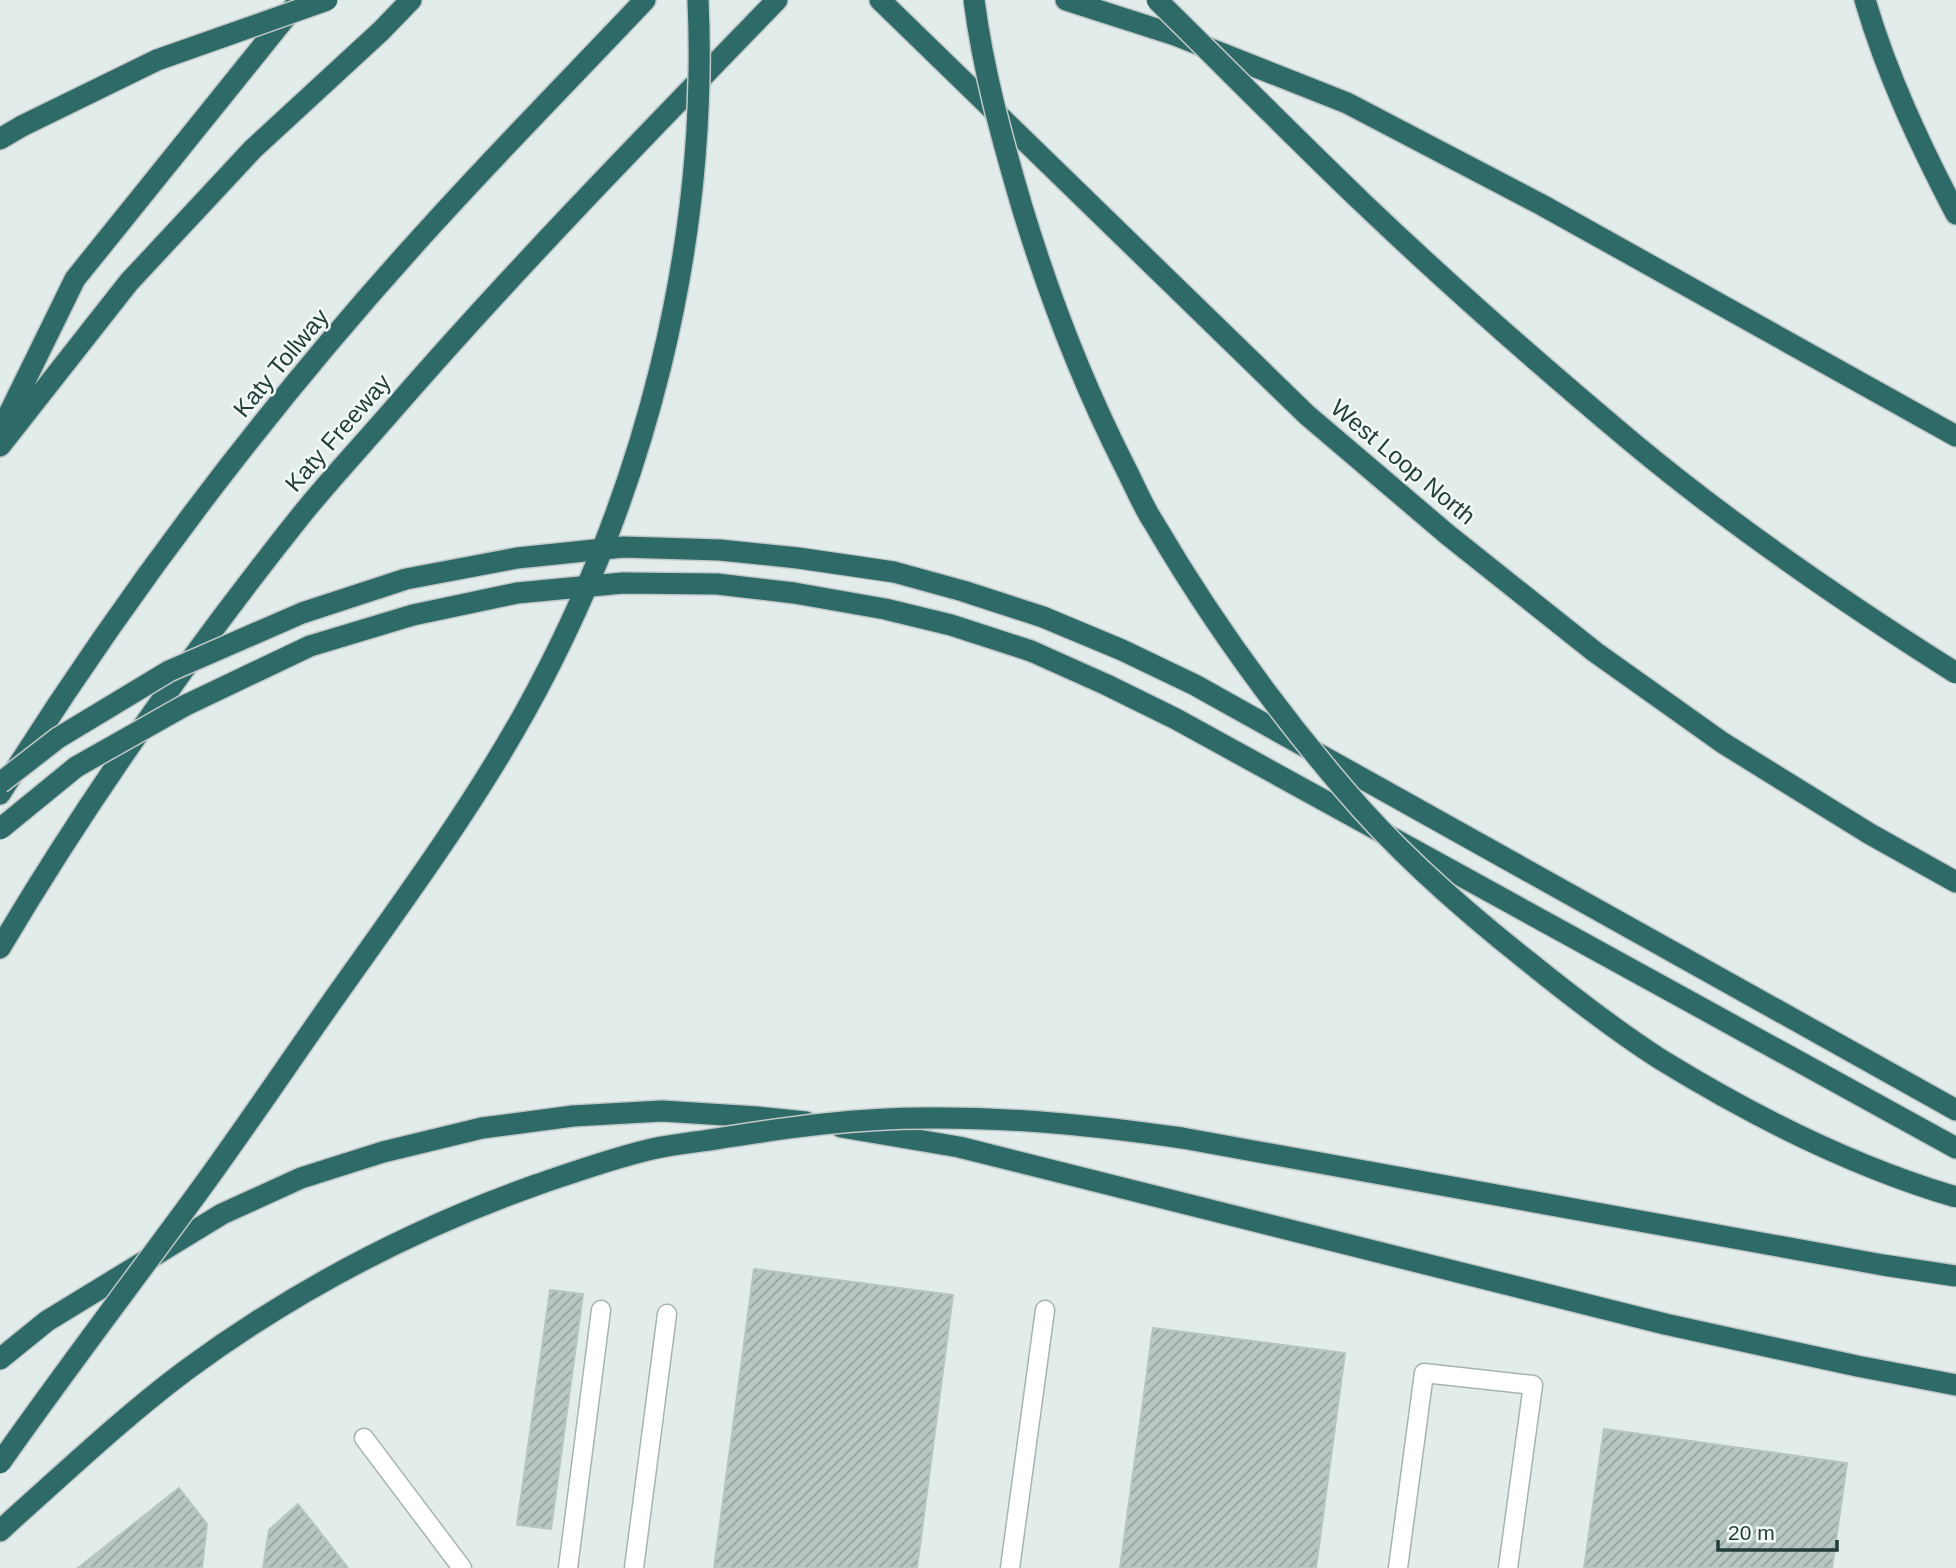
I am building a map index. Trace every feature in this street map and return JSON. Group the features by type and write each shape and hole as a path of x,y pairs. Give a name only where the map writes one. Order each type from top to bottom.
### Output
{"highway":[{"path":"0,433 75,279 299,0"},
{"path":"0,139 158,60 327,0"},
{"path":"0,446 138,272 253,149 381,32 411,0"},
{"name":"Katy Tollway","path":"0,794 50,715 226,471 433,224 645,0"},
{"path":"0,1463 198,1193 432,859 490,772 558,649 612,523 638,446 665,344 685,236 693,164 698,88 698,0"},
{"name":"Katy Freeway","path":"0,948 54,857 171,687 305,511 456,337 777,0"},
{"name":"West Loop North","path":"880,0 1307,415 1448,535 1595,652 1723,743 1870,834 1956,882"},
{"path":"974,0 999,131 1035,250 1064,333 1103,424 1152,520 1211,615 1277,707 1346,792 1425,874 1483,926 1563,989 1659,1058 1771,1121 1904,1181 1956,1197"},
{"path":"1066,0 1175,35 1347,103 1542,205 1956,436"},
{"path":"1157,0 1363,203 1479,310 1635,445 1763,542 1891,632 1956,673"},
{"path":"1864,0 1902,101 1924,152 1956,214"},
{"path":"0,783 58,738 169,671 302,613 406,579 517,558 623,547 720,550 894,572 1043,617 1122,650 1195,685 1956,1110"},
{"path":"0,829 76,767 184,706 310,646 413,615 517,593 623,583 717,584 794,593 885,609 951,625 1031,651 1107,685 1176,719 1956,1148"},
{"path":"0,1359 47,1321 123,1273 222,1214 301,1178 383,1152 482,1128 573,1116 662,1111 757,1117 847,1127 959,1147 1665,1324 1956,1385"},
{"path":"0,1531 122,1421 186,1370 260,1320 359,1261 499,1198 578,1170 652,1149 781,1128 925,1118 1006,1119 1090,1125 1182,1138 1869,1263 1956,1276"}],"lane":[{"path":"568,1568 601,1310"},
{"path":"1010,1568 1045,1310"},
{"path":"634,1568 667,1314"},
{"path":"1398,1568 1424,1373 1533,1385 1508,1568"},
{"path":"363,1438 462,1568"}],"building":[{"path":"754,1269 953,1295 917,1568 714,1568"},
{"path":"550,1290 583,1294 551,1529 517,1525"},
{"path":"1153,1328 1345,1353 1316,1568 1120,1568"},
{"path":"1604,1429 1847,1463 1832,1568 1584,1568"},
{"path":"179,1488 207,1524 202,1568 78,1568"},
{"path":"298,1504 348,1568 263,1568 269,1530"}]}
